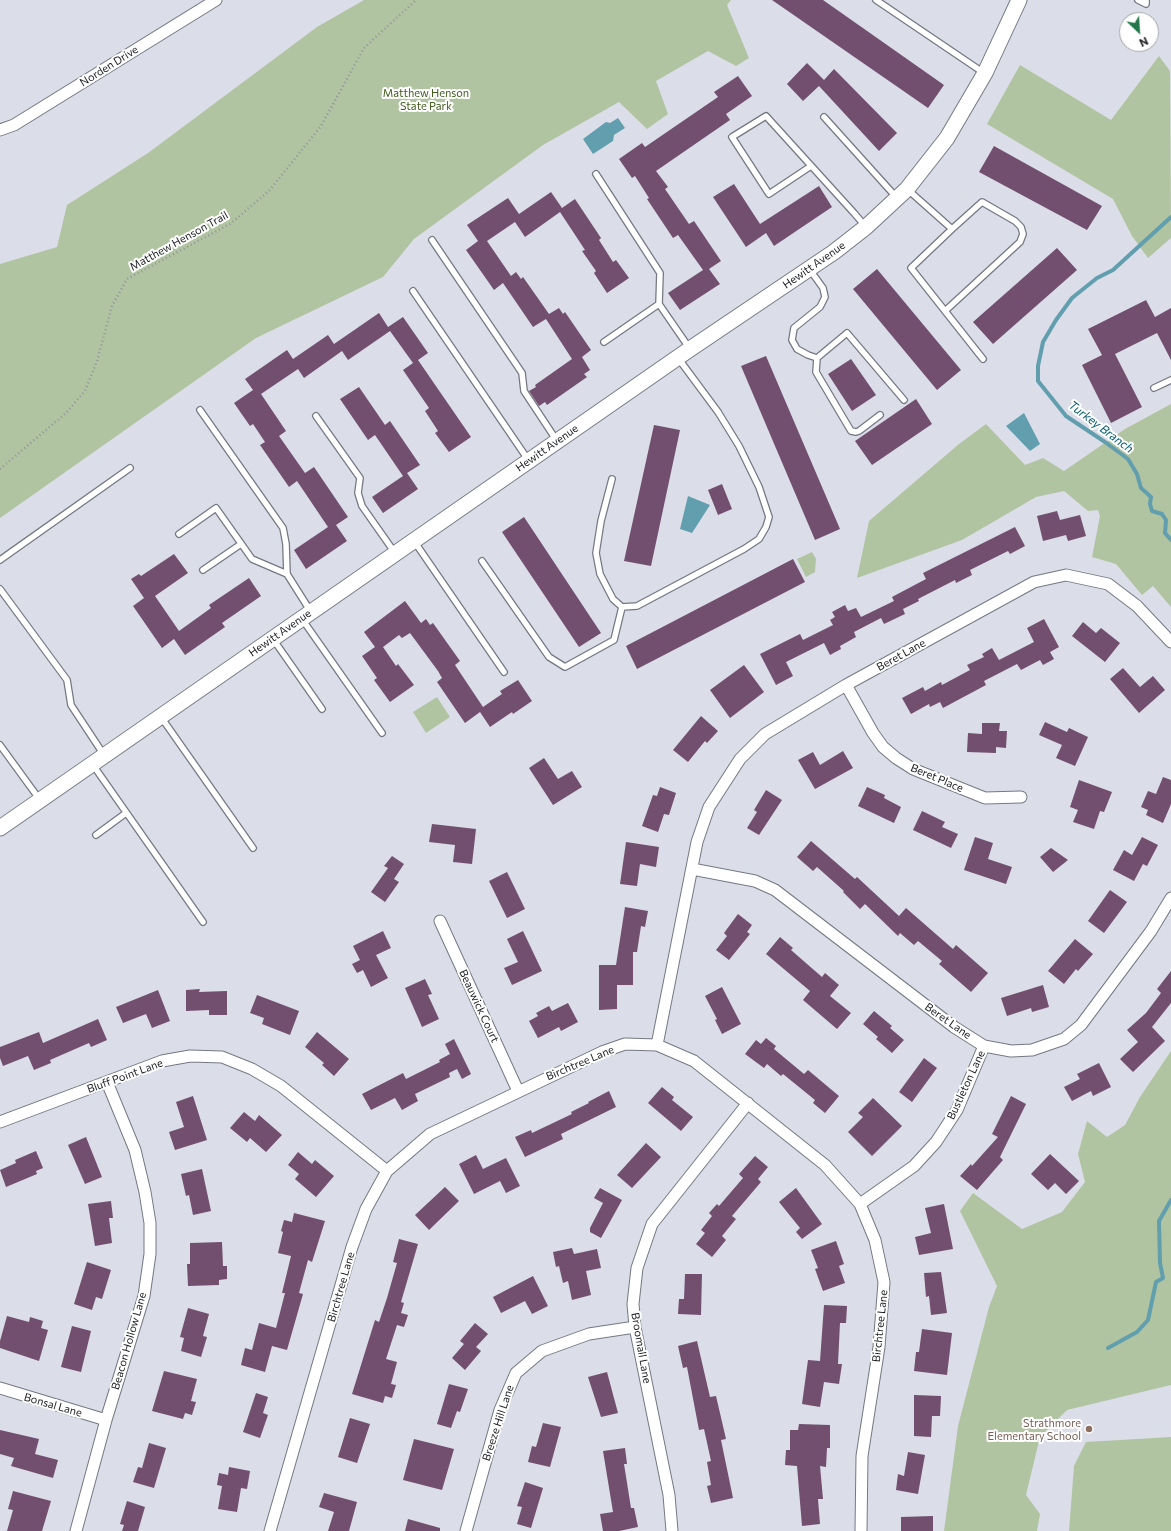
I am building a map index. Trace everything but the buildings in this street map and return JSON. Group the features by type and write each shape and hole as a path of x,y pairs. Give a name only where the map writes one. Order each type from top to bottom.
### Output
{"street":[{"name":"Norden Drive","path":"0,130 14,125 216,0"},
{"name":"Hewitt Avenue","path":"0,828 690,349 810,269 866,227 902,193 947,138 985,73 1019,0"},
{"name":"Beret Lane","path":"657,1045 696,842 709,807 740,759 765,734 846,685 1034,582 1066,575 1108,584 1137,606 1171,642"},
{"name":"Beret Place","path":"846,685 873,733 883,747 902,762 913,769 985,798 1021,797"},
{"name":"Beret Lane","path":"692,869 755,881 775,890 954,1027 984,1046 1011,1051 1032,1050 1064,1039 1081,1025 1151,931 1171,898"},
{"name":"Beauwick Court","path":"440,921 518,1091"},
{"name":"Birchtree Lane","path":"270,1531 352,1247 366,1209 387,1171 430,1134 602,1052 625,1044 657,1045 694,1061 825,1165 860,1204 875,1240 884,1282 879,1347 862,1456 861,1531"},
{"name":"Bustleton Lane","path":"860,1204 914,1166 936,1142 956,1110 984,1046"},
{"name":"Bluff Point Lane","path":"0,1122 162,1061 190,1056 222,1057 252,1069 281,1086 387,1171"},
{"name":"Beacon Hollow Lane","path":"76,1531 106,1420 144,1296 150,1254 150,1231 145,1192 134,1150 107,1082"},
{"name":"Broomall Lane","path":"672,1531 669,1495 635,1327 633,1304 637,1268 652,1224 748,1103"},
{"name":"Breeze Hill Lane","path":"466,1531 500,1410 516,1373 548,1349 589,1334 635,1327"},
{"name":"Bonsal Lane","path":"0,1388 106,1420"}],"lane":[{"path":"876,0 883,2 985,73"},
{"path":"1138,0 1146,4 1146,0"},
{"path":"811,166 769,194 732,137 766,116 866,227"},
{"path":"824,117 902,193 952,229"},
{"path":"596,174 660,273 659,304 690,349"},
{"path":"945,311 1020,242 1023,234 1022,227 1015,221 982,202 911,268 945,311 983,359"},
{"path":"432,240 522,373 524,391 557,441"},
{"path":"810,269 823,288 825,297 820,307 794,328 792,340 797,349 817,358"},
{"path":"413,291 529,461"},
{"path":"604,342 659,304"},
{"path":"880,415 859,431 851,431 816,372 817,358 847,333 904,400"},
{"path":"612,479 601,521 596,553 600,574 613,599 622,607 637,606 744,549 759,539 766,527 769,517 759,487 739,446 718,412 678,358"},
{"path":"1154,388 1171,380"},
{"path":"200,410 283,528 286,544 287,574 306,615 382,733"},
{"path":"316,416 360,478 358,493 362,506 395,554"},
{"path":"0,560 130,468"},
{"path":"179,534 216,508 252,560 287,574"},
{"path":"414,540 504,672"},
{"path":"204,570 240,544"},
{"path":"482,561 549,657 565,666 614,640 622,607"},
{"path":"0,590 67,680 71,705 126,813 203,922"},
{"path":"272,639 322,709"},
{"path":"161,716 253,848"},
{"path":"0,745 40,800"},
{"path":"96,835 126,813"}],"path":[{"name":"Matthew Henson Trail","path":"0,469 66,413 85,391 97,361 110,311 127,280 230,224 269,191 322,126 364,48 416,0"}],"green space":[{"name":"Matthew Henson State Park","path":"364,0 731,0 727,5 749,58 736,66 708,51 656,81 668,114 647,129 619,102 543,145 414,239 383,277 256,338 0,518 0,264 57,247 67,205 148,153 317,27"},
{"path":"1159,56 1170,71 1171,238 1148,258 1132,236 1113,199 987,124 1020,65 1111,120"},
{"path":"1171,404 1171,607 1153,586 1142,595 1116,564 1092,557 1100,516 1098,510 1088,511 1064,491 1036,497 962,540 857,578 869,521 959,444 986,424 1025,465 1043,458 1064,471 1125,429"},
{"path":"812,552 816,559 815,572 806,577 797,559"},
{"path":"437,697 450,717 426,733 413,712"},
{"path":"1171,1051 1171,1385 1067,1410 1040,1437 1026,1495 1040,1514 1037,1531 944,1531 958,1426 989,1307 997,1286 960,1211 973,1193 1022,1229 1062,1212 1085,1182 1078,1154 1087,1121 1107,1137 1125,1125 1140,1097"},
{"path":"1171,1437 1171,1531 1069,1531 1074,1466 1086,1442"}],"water":[{"path":"618,118 625,128 614,135 613,141 593,154 583,139 606,122 610,123"},
{"path":"1024,413 1040,444 1030,451 1006,426"},
{"path":"688,496 710,505 692,533 680,529"}],"waterway":[{"name":"Turkey Branch","path":"1171,217 1113,270 1097,278 1072,298 1056,320 1043,342 1038,366 1038,381 1066,416 1128,459 1137,474 1141,488 1151,497 1150,504 1152,511 1162,514 1166,520 1165,533 1171,540"},
{"path":"1108,1348 1137,1332 1148,1320 1156,1282 1163,1278 1160,1263 1159,1221 1171,1200"}],"place":[{"name":"Strathmore Elementary School","path":"1089,1429"}]}
